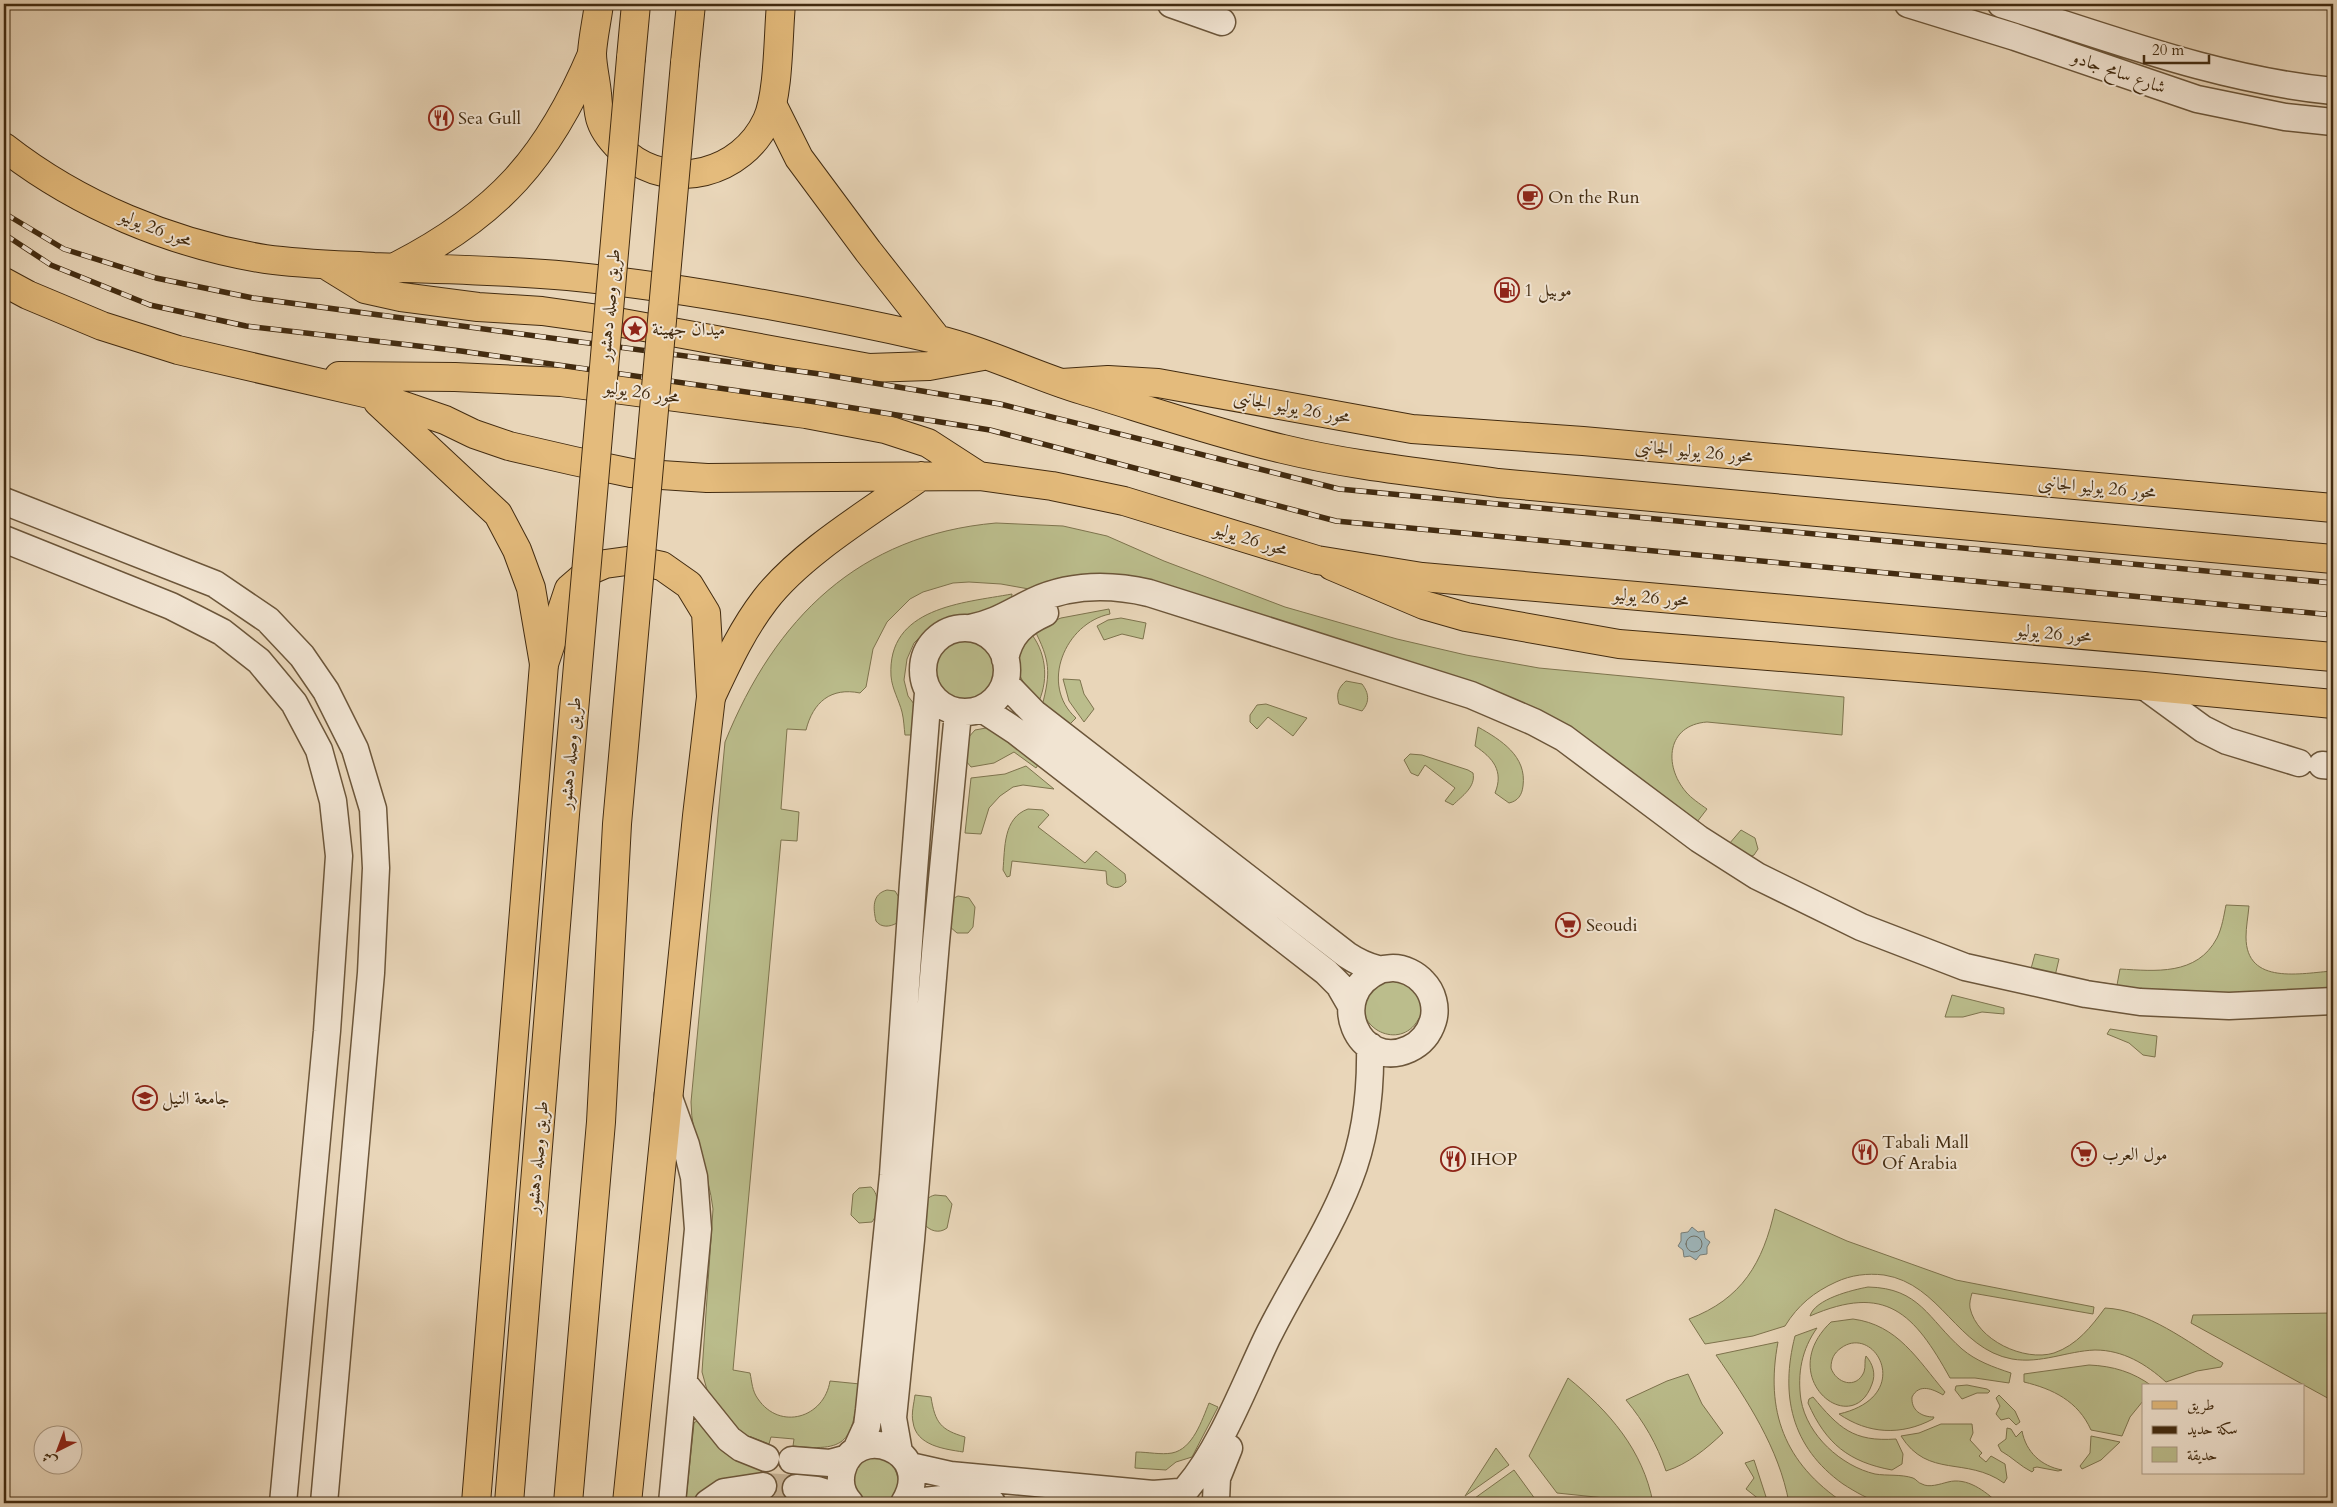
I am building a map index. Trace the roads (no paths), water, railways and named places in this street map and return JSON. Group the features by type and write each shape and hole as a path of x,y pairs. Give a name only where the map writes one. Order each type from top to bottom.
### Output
{"main road":[{"path":"598,4 592,54 601,121 609,136 633,159 663,172 693,174 708,171 729,162 747,148 757,137 772,106 781,4"},
{"name":"طريق وصله دهشور","path":"509,1503 565,814 636,4"},
{"path":"568,1503 602,1122 617,824 691,4"},
{"path":"396,267 433,248 469,224 501,196 530,165 559,123 576,93 592,54"},
{"path":"772,106 799,158 938,340"},
{"name":"محور 26 يوليو","path":"4,146 24,162 80,196 140,224 202,245 266,259 325,265 545,274 690,290 938,340 990,355 1057,383 1284,450 1388,468 1498,483 2333,559"},
{"name":"محور 26 يوليو","path":"325,265 364,289 402,297 478,307 542,311 606,320 869,368 929,366 990,355"},
{"name":"محور 26 يوليو","path":"4,282 28,295 102,326 178,350 369,394 445,420 474,434 509,446 631,473 735,478 979,476 1052,486 1124,501 1317,560 1422,577 2333,657"},
{"name":"محور 26 يوليو","path":"290,376 455,377 561,382 806,414 885,429 928,443 979,476"},
{"name":"محور 26 يوليو الجانبى","path":"1057,383 1108,380 1158,384 1412,429 1583,441 2333,508"},
{"path":"369,394 498,514 517,550 531,588 544,664"},
{"path":"711,697 737,641 766,599 795,570 832,538 921,476"},
{"path":"476,1503 544,664 569,589 579,578 605,564 634,560 662,566 677,574 689,585 706,613 711,697 696,816 627,1503"},
{"path":"1317,560 1382,589 1424,605 1466,617 1619,644 2144,686 2333,704"}],"street":[{"path":"1171,4 1222,22"},
{"name":"شارع سامح جادو","path":"1908,4 2015,37 2196,99 2276,115 2333,122"},
{"name":"شارع سامح جادو","path":"2001,4 2028,8 2202,67 2292,87 2333,91"},
{"path":"2015,37 2028,8"},
{"path":"2166,88 2174,58"},
{"path":"4,501 215,584 268,620 302,656 326,690 355,750 373,809 376,868 371,973 324,1503"},
{"path":"4,539 170,606 222,632 259,661 294,703 319,750 333,801 339,856 327,1031 283,1503"},
{"path":"970,628 1004,618 1041,598 1078,588 1125,588 1149,593 1471,695 1534,722 1564,738 1699,839 1757,876 1861,927 1965,967 2086,994 2140,1002 2228,1006 2333,1000"},
{"path":"970,711 996,698 1005,671 1013,636 1020,628 1046,612 1064,606 1101,601 1147,606 1248,636 1460,706 1511,726 1554,749 1692,849 1773,901 1863,944 1952,978 2052,1001 2149,1015 2216,1020 2333,1015"},
{"path":"848,1501 840,1478 867,1426 870,1410 892,1193 928,693 922,670 928,647 936,638 958,628 970,628 982,631 992,638 1000,647 1005,671 1026,706 1040,718 1347,955 1365,965 1380,970"},
{"path":"2144,686 2202,729 2227,741 2318,765"},
{"path":"928,693 946,709 970,711 1017,732 1326,972 1339,985 1350,1004"},
{"path":"970,711 936,942 913,1223 893,1418 912,1486 905,1503 942,1499 992,1503"},
{"path":"1398,969 1415,975 1431,992 1434,1016 1425,1038 1410,1048 1381,1049 1354,1028 1350,1016 1350,1004 1354,993 1360,982 1369,974 1380,970 1398,969"},
{"path":"1180,1494 1209,1459 1270,1333 1340,1202 1363,1134 1370,1087 1381,1049"},
{"path":"1216,1502 1216,1483 1220,1469 1243,1414 1321,1263 1361,1179 1370,1152 1381,1049"},
{"path":"668,1095 686,1145 697,1201 698,1229 672,1503"},
{"path":"684,1383 729,1439 741,1448 766,1458"},
{"path":"792,1460 830,1463 866,1446 878,1444 889,1446 904,1459 950,1475 1153,1494 1180,1494 1196,1487 1205,1489 1216,1502"},
{"path":"708,1503 724,1492 763,1486"},
{"path":"796,1488 818,1490 848,1501"}],"water":[{"path":"1692,1227 1698,1232 1704,1231 1705,1238 1710,1242 1707,1247 1707,1254 1700,1255 1696,1260 1690,1256 1684,1257 1683,1250 1678,1246 1681,1241 1681,1233 1688,1232"}],"tunnel":[{"path":"763,1486 796,1488"}],"railway":[{"path":"4,213 64,249 156,278 253,298 820,374 1000,404 1339,489 2333,583"},
{"path":"4,234 51,265 150,305 246,326 461,351 816,402 990,430 1336,521 2333,615"}],"place":[{"name":"Sea Gull","path":"441,118"},
{"name":"On the Run","path":"1530,197"},
{"name":"موبيل 1","path":"1507,290"},
{"name":"ميدان جهينة","path":"635,329"},
{"name":"Seoudi","path":"1568,925"},
{"name":"جامعة النيل","path":"145,1098"},
{"name":"Tabali Mall Of Arabia","path":"1865,1152"},
{"name":"مول العرب","path":"2084,1154"},
{"name":"IHOP","path":"1453,1159"}]}
